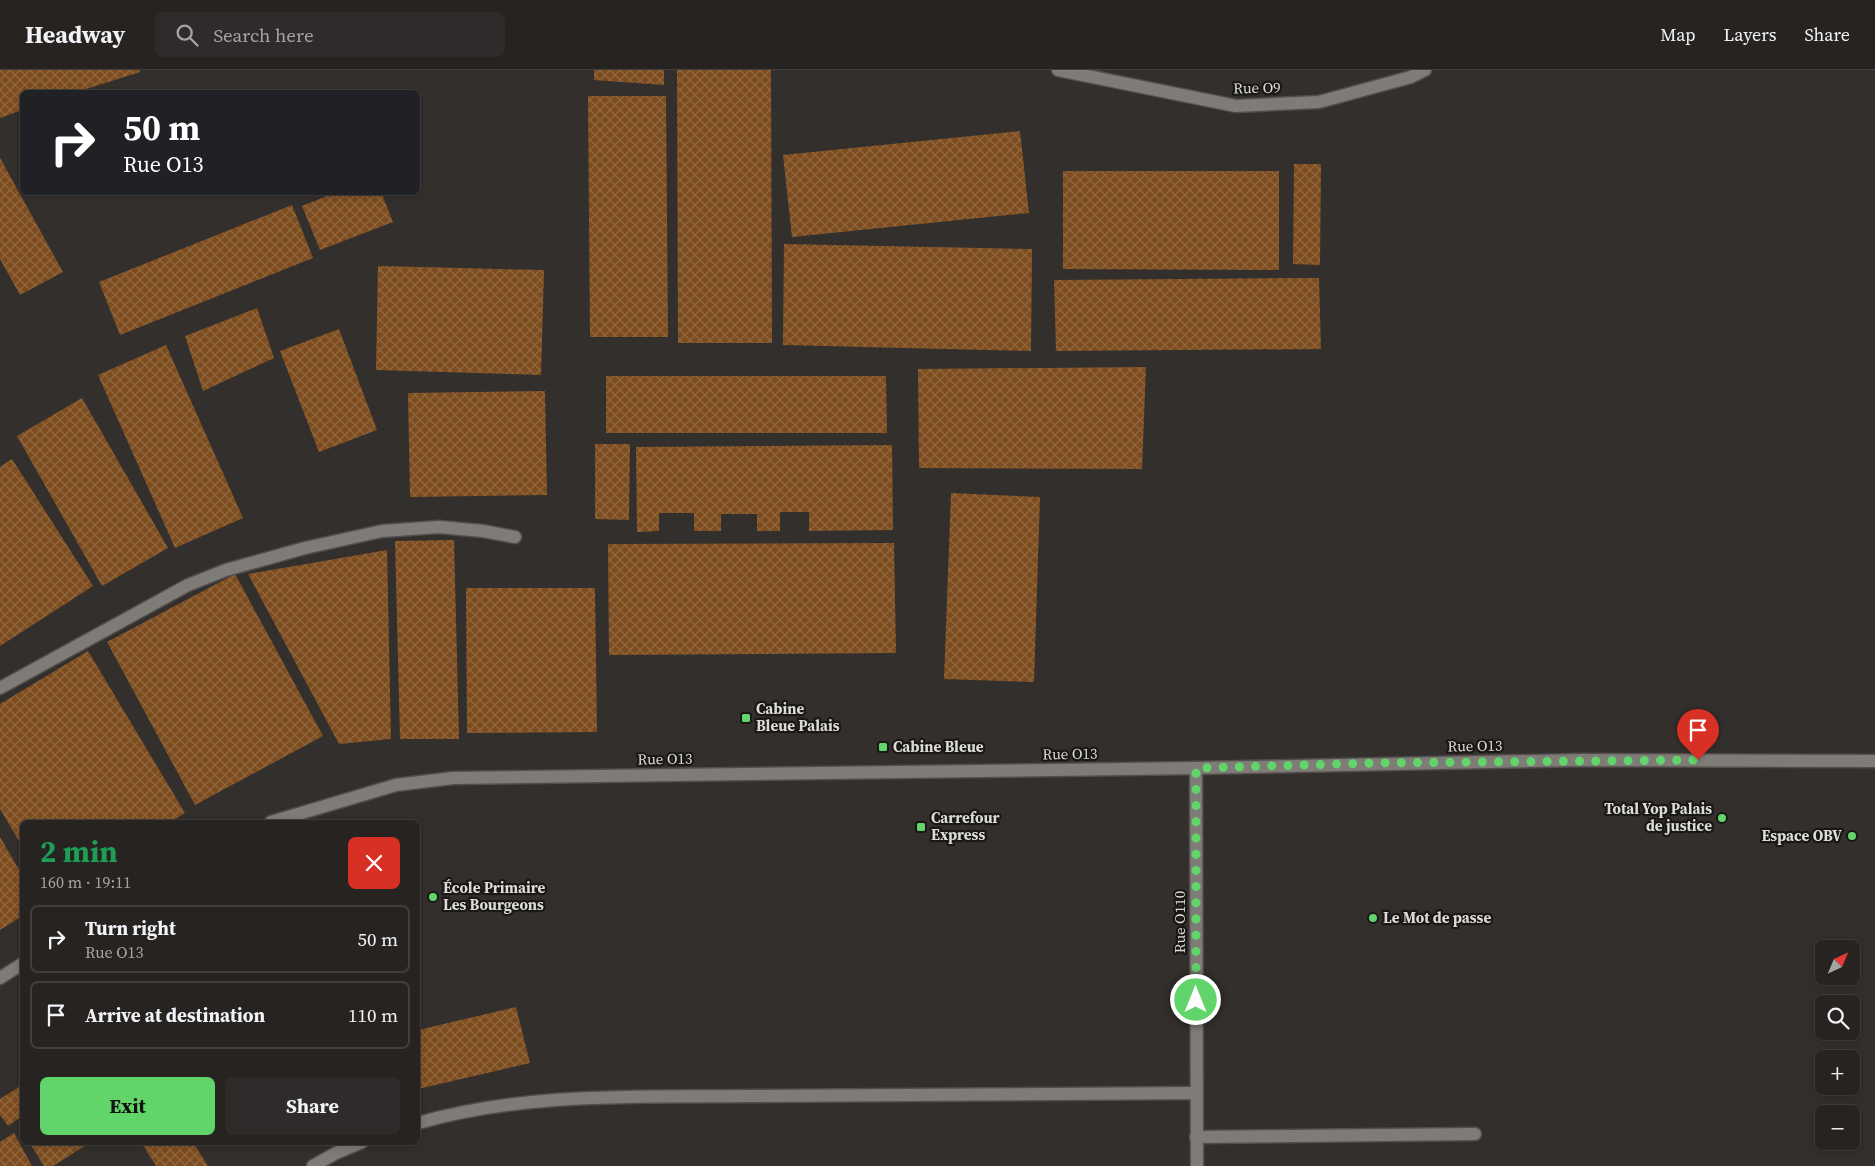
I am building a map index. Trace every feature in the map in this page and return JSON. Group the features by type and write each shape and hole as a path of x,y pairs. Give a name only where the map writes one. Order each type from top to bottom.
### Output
{"street":[{"name":"Rue O9","path":"1058,70 1236,106 1319,102 1411,78 1425,70"},
{"path":"0,688 188,585 226,570 305,548 382,531 438,527 483,531 515,537"},
{"name":"Rue O13","path":"278,820 396,785 453,778 1196,768 1580,760 1875,761"},
{"name":"Rue O110","path":"1196,768 1197,1166"},
{"path":"0,978 20,965"},
{"path":"420,1122 439,1117 515,1104 601,1096 873,1093 1196,1093"},
{"path":"1196,1137 1475,1134"},
{"path":"313,1166 355,1145"}],"building":[{"path":"0,70 139,70 140,72 83,90 20,90 20,111 0,118"},
{"path":"594,70 664,70 664,85 594,80"},
{"path":"677,70 771,70 772,343 678,343"},
{"path":"588,96 666,96 668,337 590,337"},
{"path":"1020,131 1029,213 792,237 783,155"},
{"path":"0,158 63,272 20,295 0,259"},
{"path":"1294,164 1321,164 1320,265 1293,264"},
{"path":"1063,171 1279,171 1279,270 1063,269"},
{"path":"330,195 382,195 393,222 320,250 302,206"},
{"path":"292,205 313,258 120,335 99,282"},
{"path":"784,244 1032,249 1031,351 783,345"},
{"path":"378,266 544,270 541,375 376,370"},
{"path":"1319,278 1321,349 1056,351 1054,280"},
{"path":"257,308 274,358 203,391 185,336"},
{"path":"339,329 377,430 319,452 280,351"},
{"path":"166,345 243,518 175,548 98,375"},
{"path":"1146,367 1142,469 919,468 918,369"},
{"path":"606,376 886,376 887,433 606,433"},
{"path":"545,391 547,495 410,497 408,393"},
{"path":"82,398 168,548 102,586 17,436"},
{"path":"595,444 630,444 629,520 595,519"},
{"path":"892,445 893,530 809,531 809,512 780,512 780,531 757,531 757,514 721,514 721,531 694,531 694,513 659,513 659,531 637,532 636,447"},
{"path":"12,459 93,586 0,646 0,467"},
{"path":"951,493 1040,497 1034,682 944,679"},
{"path":"454,540 459,739 400,739 395,541"},
{"path":"894,543 896,653 609,655 608,544"},
{"path":"387,550 391,739 339,744 248,574"},
{"path":"235,574 323,736 195,805 107,642"},
{"path":"466,588 595,588 597,732 467,733"},
{"path":"88,651 185,813 173,820 20,820 20,843 0,809 0,704"},
{"path":"0,837 20,872 20,917 0,930"},
{"path":"516,1007 530,1063 420,1089 420,1030"},
{"path":"20,1086 20,1117 8,1126 0,1115 0,1099"},
{"path":"14,1133 32,1166 0,1166 0,1142"},
{"path":"31,1145 86,1145 53,1166 44,1166"},
{"path":"143,1145 195,1145 208,1166 156,1166"}],"place":[{"name":"Cabine Bleue Palais","path":"746,718"},
{"name":"Cabine Bleue","path":"883,747"},
{"name":"Total Yop Palais de justice","path":"1722,818"},
{"name":"Carrefour Express","path":"921,827"},
{"name":"Espace OBV","path":"1852,836"},
{"name":"École Primaire Les Bourgeons","path":"433,897"},
{"name":"Le Mot de passe","path":"1373,918"}],"route":[{"path":"1196,1000 1196,768 1377,763 1698,760"}]}
